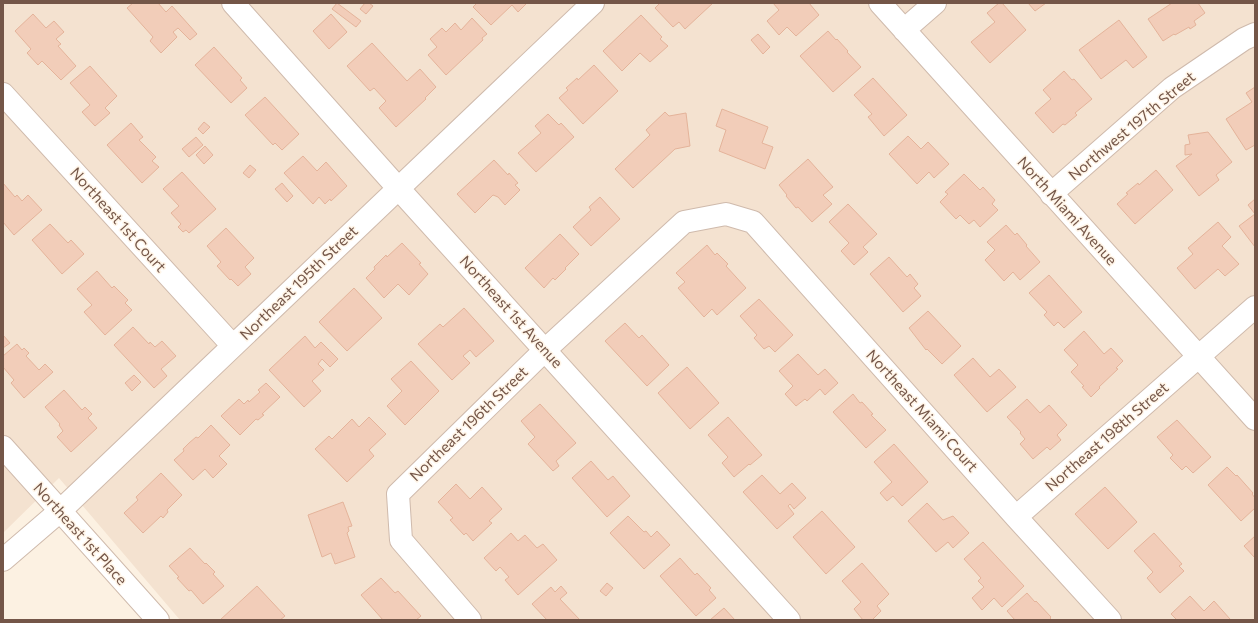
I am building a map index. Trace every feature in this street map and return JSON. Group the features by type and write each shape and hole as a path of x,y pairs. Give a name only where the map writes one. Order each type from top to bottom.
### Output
{"street":[{"name":"Northeast 1st Avenue","path":"233,3 398,188 789,620"},
{"name":"Northeast 195th Street","path":"3,560 60,511 593,3"},
{"name":"North Miami Avenue","path":"880,3 1255,419"},
{"path":"904,30 935,3"},
{"name":"Northwest 197th Street","path":"1052,194 1172,88 1244,39 1255,34"},
{"name":"Northeast 1st Court","path":"3,94 233,346"},
{"name":"Northeast 196th Street","path":"470,620 401,540 398,494 545,350 684,222 726,214"},
{"name":"Northeast Miami Court","path":"726,214 753,222 1110,620"},
{"name":"Northeast 198th Street","path":"1016,517 1255,308"},
{"name":"Northeast 1st Place","path":"3,447 158,620"}],"shaded area":[{"path":"3,3 1255,3 1255,620 180,620 59,478 3,533"}],"building":[{"path":"133,3 158,3 166,12 172,6 197,34 190,40 178,28 173,32 177,37 161,53 150,41 153,37 127,8"},
{"path":"337,3 361,21 356,27 332,9"},
{"path":"365,3 369,3 373,6 366,14 360,9"},
{"path":"477,3 527,3 518,12 512,5 491,25 473,7"},
{"path":"660,3 713,3 685,29 679,22 673,27 655,8"},
{"path":"773,3 809,3 819,15 796,36 787,27 779,35 767,21 779,10"},
{"path":"999,3 1002,3 1026,30 990,63 971,42 995,22 987,13"},
{"path":"1028,3 1046,3 1035,11"},
{"path":"1172,3 1198,3 1205,13 1194,21 1196,25 1190,29 1189,27 1163,41 1148,19"},
{"path":"33,14 46,28 54,21 64,32 56,39 61,44 58,46 76,66 61,80 42,61 38,65 27,53 31,49 15,31"},
{"path":"331,14 347,32 329,49 313,31"},
{"path":"641,15 662,37 660,39 668,46 650,62 640,53 622,71 603,51"},
{"path":"472,18 487,34 482,38 483,40 446,75 428,55 437,47 430,39 442,28 446,32 455,23 461,30"},
{"path":"1119,20 1147,57 1133,68 1126,60 1101,79 1079,50"},
{"path":"828,31 848,51 847,52 861,67 833,92 800,56"},
{"path":"758,34 770,47 763,54 751,40"},
{"path":"372,43 407,81 420,69 436,87 425,98 426,99 396,127 379,108 386,101 374,88 370,91 347,66"},
{"path":"214,47 242,78 240,80 247,88 231,103 195,65"},
{"path":"594,65 618,91 583,124 559,98 568,90 566,88 577,78 578,80"},
{"path":"90,66 117,96 105,108 110,113 95,126 82,112 90,105 70,83"},
{"path":"1064,71 1072,80 1074,79 1092,99 1075,113 1077,115 1053,133 1035,113 1051,99 1043,90"},
{"path":"873,78 907,115 884,136 868,117 872,114 854,95"},
{"path":"1255,87 1255,145 1246,150 1226,119 1252,102 1246,93"},
{"path":"265,97 299,134 282,150 275,143 273,145 245,115"},
{"path":"722,109 768,127 762,143 773,147 765,169 719,151 726,130 716,126"},
{"path":"665,112 669,116 686,113 690,146 675,149 633,188 615,169 650,135 646,130"},
{"path":"548,114 559,125 561,123 574,137 536,172 518,153 541,133 535,126"},
{"path":"204,122 210,127 203,134 198,129"},
{"path":"131,123 143,137 139,140 156,157 152,161 159,167 142,183 107,145"},
{"path":"1208,132 1232,162 1216,175 1219,180 1199,196 1176,166 1192,154 1185,155 1185,145 1190,144 1188,135"},
{"path":"908,136 921,149 928,142 949,164 934,178 929,172 917,184 889,154"},
{"path":"196,137 203,145 189,157 182,149"},
{"path":"205,146 213,155 204,164 196,155"},
{"path":"303,156 317,171 326,162 347,186 331,201 330,199 325,204 319,197 313,204 284,173"},
{"path":"808,159 833,187 823,195 832,204 812,222 798,207 796,208 779,185"},
{"path":"494,160 518,183 515,185 520,190 505,205 498,197 493,195 475,213 457,194"},
{"path":"250,165 256,170 249,178 243,173"},
{"path":"1156,170 1173,190 1135,224 1117,204 1128,194 1126,193 1138,183 1139,185"},
{"path":"182,172 216,209 189,233 186,230 183,232 178,227 181,224 171,213 179,206 163,189"},
{"path":"964,174 980,190 983,187 995,200 992,204 998,210 980,227 974,220 969,224 960,215 956,219 940,202 948,194 945,192"},
{"path":"3,183 15,197 17,195 22,201 28,195 42,210 14,235 3,222"},
{"path":"282,183 293,196 287,202 275,189"},
{"path":"600,197 620,219 591,246 573,227 591,210 589,207"},
{"path":"1255,199 1255,214 1248,205"},
{"path":"848,204 877,234 863,247 868,252 854,265 841,251 849,243 829,222"},
{"path":"1255,214 1255,247 1239,226"},
{"path":"1218,222 1231,237 1222,246 1239,264 1225,276 1218,269 1195,289 1177,268 1193,254 1188,248"},
{"path":"50,224 68,243 71,240 84,254 62,274 32,240"},
{"path":"1006,225 1015,235 1017,233 1040,262 1020,280 1013,272 1004,281 985,260 995,250 987,242"},
{"path":"226,228 254,258 245,267 251,274 238,286 217,266 221,262 207,246"},
{"path":"560,234 579,254 555,280 553,278 544,288 525,268"},
{"path":"402,243 421,263 419,264 428,274 409,295 398,284 384,298 366,278 386,255 387,257"},
{"path":"707,245 715,255 717,253 728,264 726,266 746,288 717,315 712,309 704,317 678,288 685,282 676,273"},
{"path":"889,257 907,277 910,274 918,284 914,288 921,296 903,312 870,274"},
{"path":"97,271 112,288 114,286 128,300 125,303 132,310 105,335 84,312 92,305 77,289"},
{"path":"1049,275 1082,312 1064,328 1058,322 1054,326 1044,315 1047,312 1029,293"},
{"path":"354,288 382,318 347,351 319,322"},
{"path":"759,299 793,335 775,352 769,346 764,349 754,338 757,335 740,316"},
{"path":"464,308 494,341 476,357 470,350 463,356 470,363 452,380 418,344 440,324 443,327"},
{"path":"928,311 961,346 942,364 927,349 926,350 909,328"},
{"path":"625,323 639,338 642,335 669,365 647,386 605,341"},
{"path":"133,327 149,344 150,342 155,347 162,341 176,356 161,369 167,376 154,388 114,345"},
{"path":"1084,331 1104,354 1111,348 1123,361 1116,368 1118,369 1091,397 1082,387 1084,386 1071,372 1078,365 1064,350"},
{"path":"3,335 10,343 3,348"},
{"path":"305,336 315,348 321,342 338,359 330,367 322,359 318,364 324,370 312,381 321,391 304,407 269,370"},
{"path":"17,344 22,350 24,348 29,353 26,356 39,370 45,364 53,372 24,398 11,383 14,380 3,367 3,356"},
{"path":"798,354 818,375 825,369 838,383 825,395 820,389 807,401 805,399 796,406 785,394 793,386 779,371"},
{"path":"973,358 990,377 999,369 1016,387 987,412 954,375"},
{"path":"411,361 439,391 405,425 387,406 402,391 391,379"},
{"path":"687,367 719,403 690,429 658,393"},
{"path":"134,375 141,382 132,391 125,383"},
{"path":"266,383 280,397 262,414 264,415 258,420 256,419 240,435 221,416 239,399 244,404 248,400 249,402 260,392 258,390"},
{"path":"64,390 82,410 85,407 92,414 88,418 97,428 71,452 57,437 63,431 59,425 60,424 45,407"},
{"path":"853,394 860,403 862,402 873,414 871,415 886,430 866,448 833,412"},
{"path":"1027,399 1040,413 1049,405 1067,425 1057,435 1061,440 1050,450 1047,447 1033,459 1020,444 1025,439 1020,433 1021,432 1007,417"},
{"path":"540,404 576,443 556,461 559,466 553,471 528,444 535,437 521,421"},
{"path":"369,417 386,434 369,450 374,456 347,482 315,449 329,436 332,439 352,419 359,427"},
{"path":"728,417 762,455 734,477 722,463 728,457 708,435"},
{"path":"1177,420 1211,457 1193,473 1186,466 1182,470 1170,458 1173,455 1157,437"},
{"path":"211,425 230,445 219,456 227,464 213,478 205,469 193,480 174,460 184,451 183,449 189,443 196,437 198,438"},
{"path":"894,444 928,482 902,506 893,496 887,501 880,493 892,482 874,462"},
{"path":"591,461 608,480 613,476 630,496 607,517 572,478"},
{"path":"1227,467 1236,476 1237,475 1253,493 1252,494 1255,498 1255,508 1241,521 1208,485"},
{"path":"161,473 182,495 167,510 168,512 163,518 161,516 143,533 124,513 138,500 136,497"},
{"path":"762,475 780,494 792,483 806,498 794,509 790,504 788,506 794,514 777,529 743,492"},
{"path":"456,484 470,499 482,487 502,509 489,521 492,523 473,541 466,533 464,535 450,520 453,518 438,502"},
{"path":"1105,487 1137,522 1108,549 1075,514"},
{"path":"343,502 352,526 348,527 349,531 347,533 355,557 335,564 331,553 322,557 308,515"},
{"path":"927,503 943,520 953,516 969,533 953,548 948,542 936,552 908,521"},
{"path":"822,511 855,547 826,574 793,537"},
{"path":"628,516 651,537 657,531 670,545 644,569 610,533"},
{"path":"511,533 518,541 525,535 537,548 543,544 557,560 518,595 505,580 509,577 500,567 496,571 484,558"},
{"path":"1154,533 1182,564 1179,566 1184,571 1160,593 1147,578 1153,572 1134,551"},
{"path":"1255,536 1255,558 1244,546"},
{"path":"983,542 1024,586 1002,607 994,598 982,610 972,598 984,587 978,581 981,578 964,559"},
{"path":"190,548 215,572 213,574 224,586 203,604 191,590 189,591 177,578 179,577 169,566"},
{"path":"680,558 695,575 697,573 711,588 709,590 716,598 696,616 660,576"},
{"path":"862,563 889,594 877,606 881,611 872,620 863,620 854,609 861,602 842,581"},
{"path":"381,578 395,593 398,591 421,616 416,620 383,620 361,595"},
{"path":"607,583 613,588 606,596 600,591"},
{"path":"257,586 285,616 280,620 220,620"},
{"path":"561,586 567,593 560,599 580,620 547,620 532,604 551,587 555,592"},
{"path":"1027,593 1051,617 1050,618 1052,620 1015,620 1007,611"},
{"path":"1190,596 1204,611 1214,601 1230,619 1177,620 1171,614"},
{"path":"724,608 735,620 710,620"}]}
